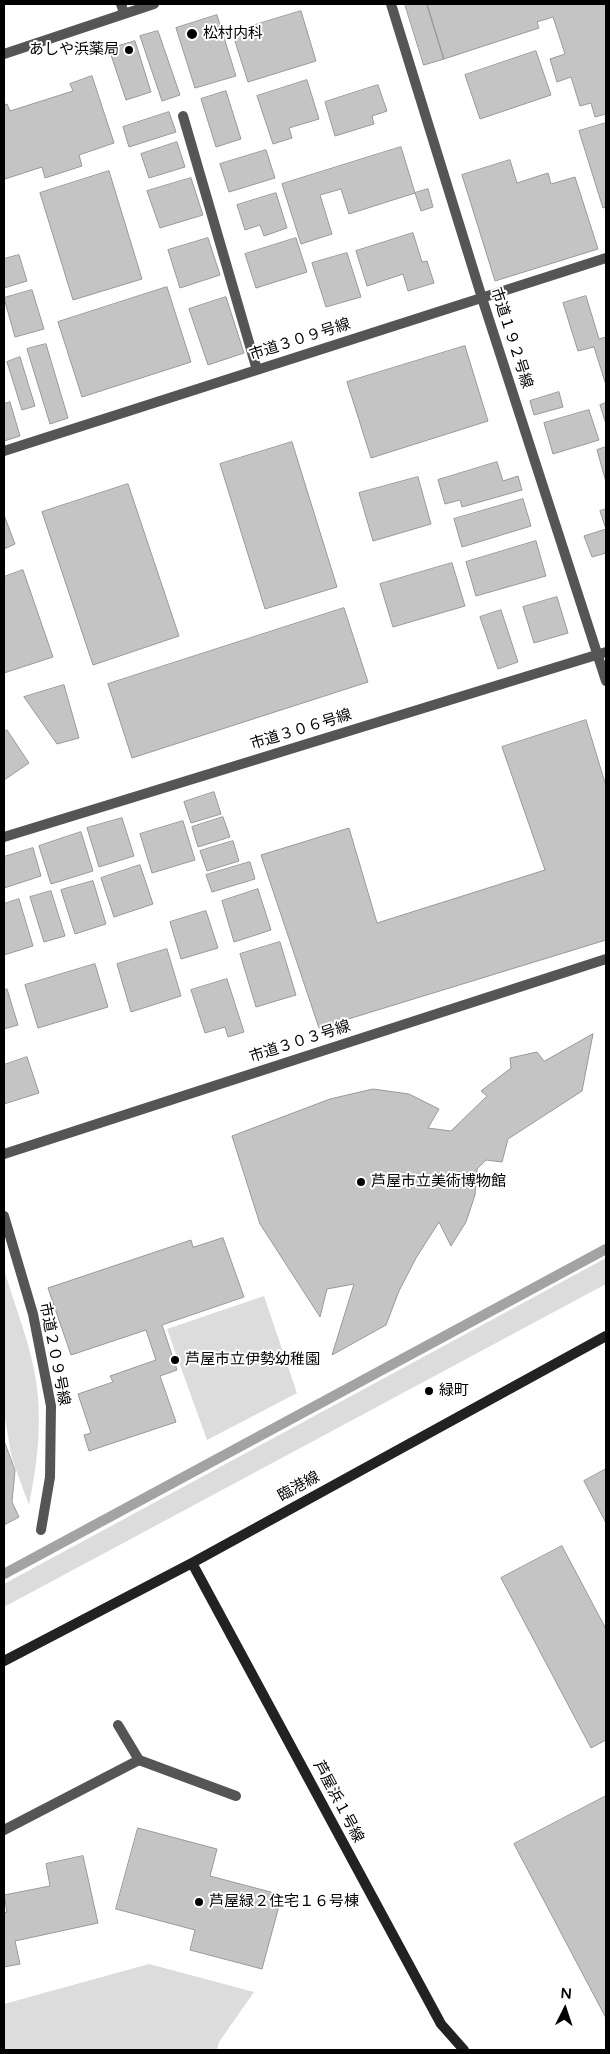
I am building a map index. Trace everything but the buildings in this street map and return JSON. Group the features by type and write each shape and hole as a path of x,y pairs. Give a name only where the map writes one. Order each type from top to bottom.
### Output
{"street":[{"path":"4,54 123,9 154,4"},
{"name":"市道１９２号線","path":"391,4 482,298 602,653 606,681"},
{"path":"184,116 257,370"},
{"name":"市道３０９号線","path":"4,451 606,258"},
{"name":"市道３０６号線","path":"4,837 602,653"},
{"name":"市道３０３号線","path":"4,1154 606,960"},
{"name":"市道２０９号線","path":"4,1216 33,1314 51,1406 50,1477 41,1530"},
{"name":"臨港線","path":"4,1661 192,1562 606,1336"},
{"name":"芦屋浜１号線","path":"192,1562 441,2024 464,2050"},
{"path":"118,1725 139,1760 236,1796"},
{"path":"4,1830 139,1760"}],"shaded area":[{"path":"606,1258 606,1284 4,1607 4,1584"},
{"path":"4,1269 29,1349 38,1398 37,1452 29,1505 12,1459 4,1413"},
{"path":"264,1296 297,1393 207,1440 167,1329"},
{"path":"149,1964 254,1992 219,2042 217,2050 4,2050 4,2004"}],"waterway":[{"path":"4,1574 606,1249"}],"place":[{"name":"松村内科","path":"192,34"},
{"name":"あしや浜薬局","path":"129,50"},
{"name":"芦屋市立美術博物館","path":"361,1182"},
{"name":"芦屋市立伊勢幼稚園","path":"175,1360"},
{"name":"緑町","path":"429,1391"},
{"name":"芦屋緑２住宅１６号棟","path":"199,1902"}]}
